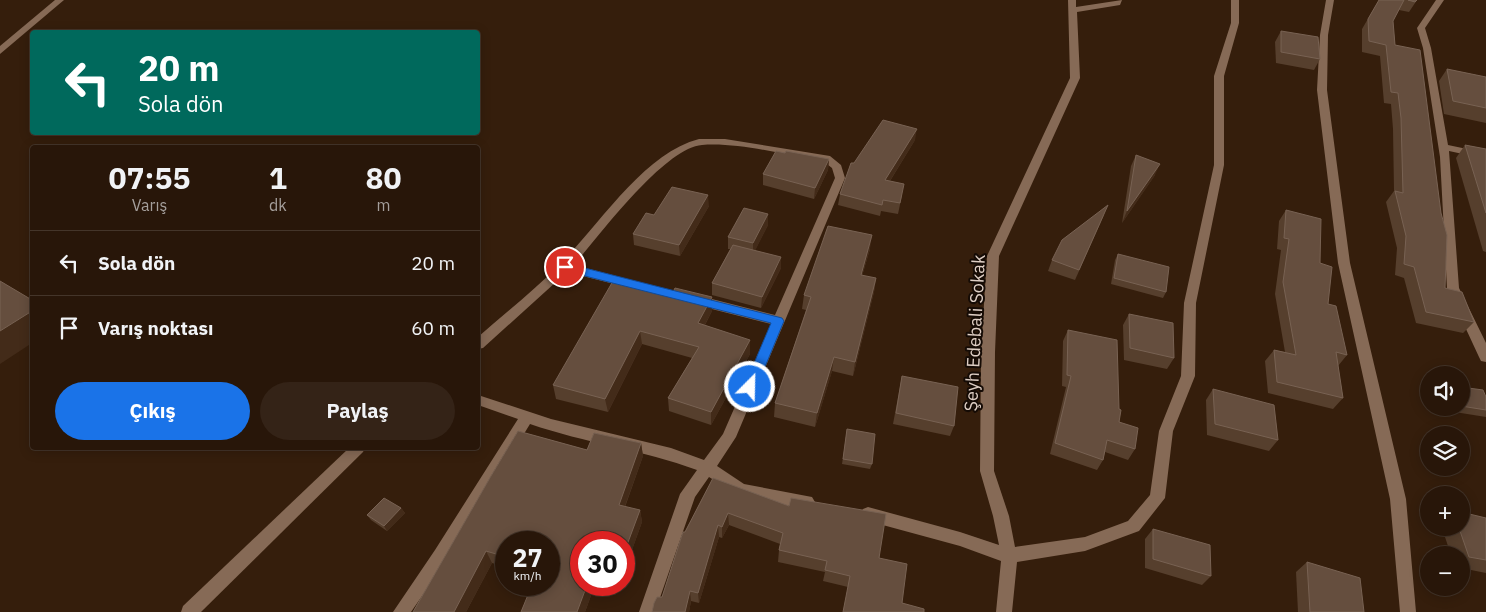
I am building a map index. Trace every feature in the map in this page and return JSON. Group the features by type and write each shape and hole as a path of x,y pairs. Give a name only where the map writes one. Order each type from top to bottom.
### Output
{"street":[{"path":"0,51 60,0"},
{"path":"1073,5 1116,4 1118,0"},
{"path":"854,511 889,518 1009,556 1085,544 1133,526 1157,498 1166,430 1188,376 1190,303 1219,165 1219,76 1235,23 1235,0"},
{"path":"1330,0 1324,35 1322,90 1339,224 1344,263 1398,499 1408,612"},
{"path":"1440,0 1420,28 1427,48 1443,147 1453,288 1486,357"},
{"name":"Şeyh Edebali Sokak","path":"1004,612 1009,556 1001,516 987,470 988,352 993,256 1075,78 1073,5"},
{"path":"480,342 565,267 639,184 662,161 681,148 699,142 725,142 826,158 837,167 840,178 729,437 688,494 647,612"},
{"path":"1443,147 1486,156"},
{"path":"565,267 778,321"},
{"path":"480,401 551,425 671,454 708,468 741,490 818,504"},
{"path":"401,612 441,555 527,417"},
{"path":"189,612 270,536 356,450"}],"building":[{"path":"1379,0 1404,0 1393,21 1395,45 1420,50 1441,213 1447,235 1445,288 1462,292 1474,322 1426,312 1414,267 1404,264 1406,236 1395,191 1403,193 1401,118 1398,93 1391,92 1386,45 1369,41 1368,19"},
{"path":"1281,31 1318,37 1320,59 1281,52"},
{"path":"1447,69 1486,77 1486,108 1453,101"},
{"path":"883,120 917,129 885,180 904,184 900,203 883,200 882,205 840,194 851,163 854,163"},
{"path":"1465,145 1486,149 1486,213"},
{"path":"776,151 829,159 815,188 763,174"},
{"path":"1136,155 1160,164 1127,211"},
{"path":"672,187 708,195 679,245 633,234 646,213 654,215"},
{"path":"1108,205 1079,270 1052,260 1062,240"},
{"path":"744,208 768,214 753,243 728,237"},
{"path":"1286,210 1321,219 1320,263 1332,267 1328,304 1336,306 1347,355 1336,352 1343,398 1277,382 1274,350 1296,355 1283,282 1289,239 1284,238"},
{"path":"828,226 872,235 861,275 876,278 855,362 834,357 817,413 775,403 811,297 804,295"},
{"path":"733,245 781,257 762,297 712,283"},
{"path":"1118,254 1169,267 1166,292 1114,278"},
{"path":"0,281 30,299 30,312 0,331"},
{"path":"613,281 672,294 675,288 712,297 698,323 750,340 711,412 668,398 699,347 640,331 605,399 553,385"},
{"path":"1129,314 1173,323 1174,358 1130,348"},
{"path":"1068,330 1117,340 1119,409 1121,410 1119,422 1138,428 1135,449 1107,440 1103,460 1055,443 1071,376 1067,375"},
{"path":"902,376 958,387 954,426 896,413"},
{"path":"1470,388 1483,390 1486,397 1486,410 1470,407"},
{"path":"1213,389 1274,405 1278,440 1215,424"},
{"path":"847,429 875,434 872,464 843,459"},
{"path":"518,431 587,450 594,433 641,443 619,505 640,510 632,531 570,531 570,596 583,596 577,612 521,612 528,596 560,596 560,531 495,531 495,554 486,551 454,612 413,612"},
{"path":"713,478 789,506 791,498 886,514 879,558 907,564 902,603 924,609 924,612 843,612 850,576 825,570 827,561 779,550 783,533 728,513 722,527 718,525 698,593 690,591 685,612 652,612 657,597 662,597 683,532 685,532"},
{"path":"384,498 401,508 384,526 367,515"},
{"path":"1470,514 1486,518 1486,560 1470,557 1470,546 1465,546 1462,536 1470,536"},
{"path":"1153,529 1210,545 1211,576 1153,559"},
{"path":"1307,562 1360,578 1364,612 1310,612"}],"route":[{"path":"565,267 778,321 750,387"}]}
